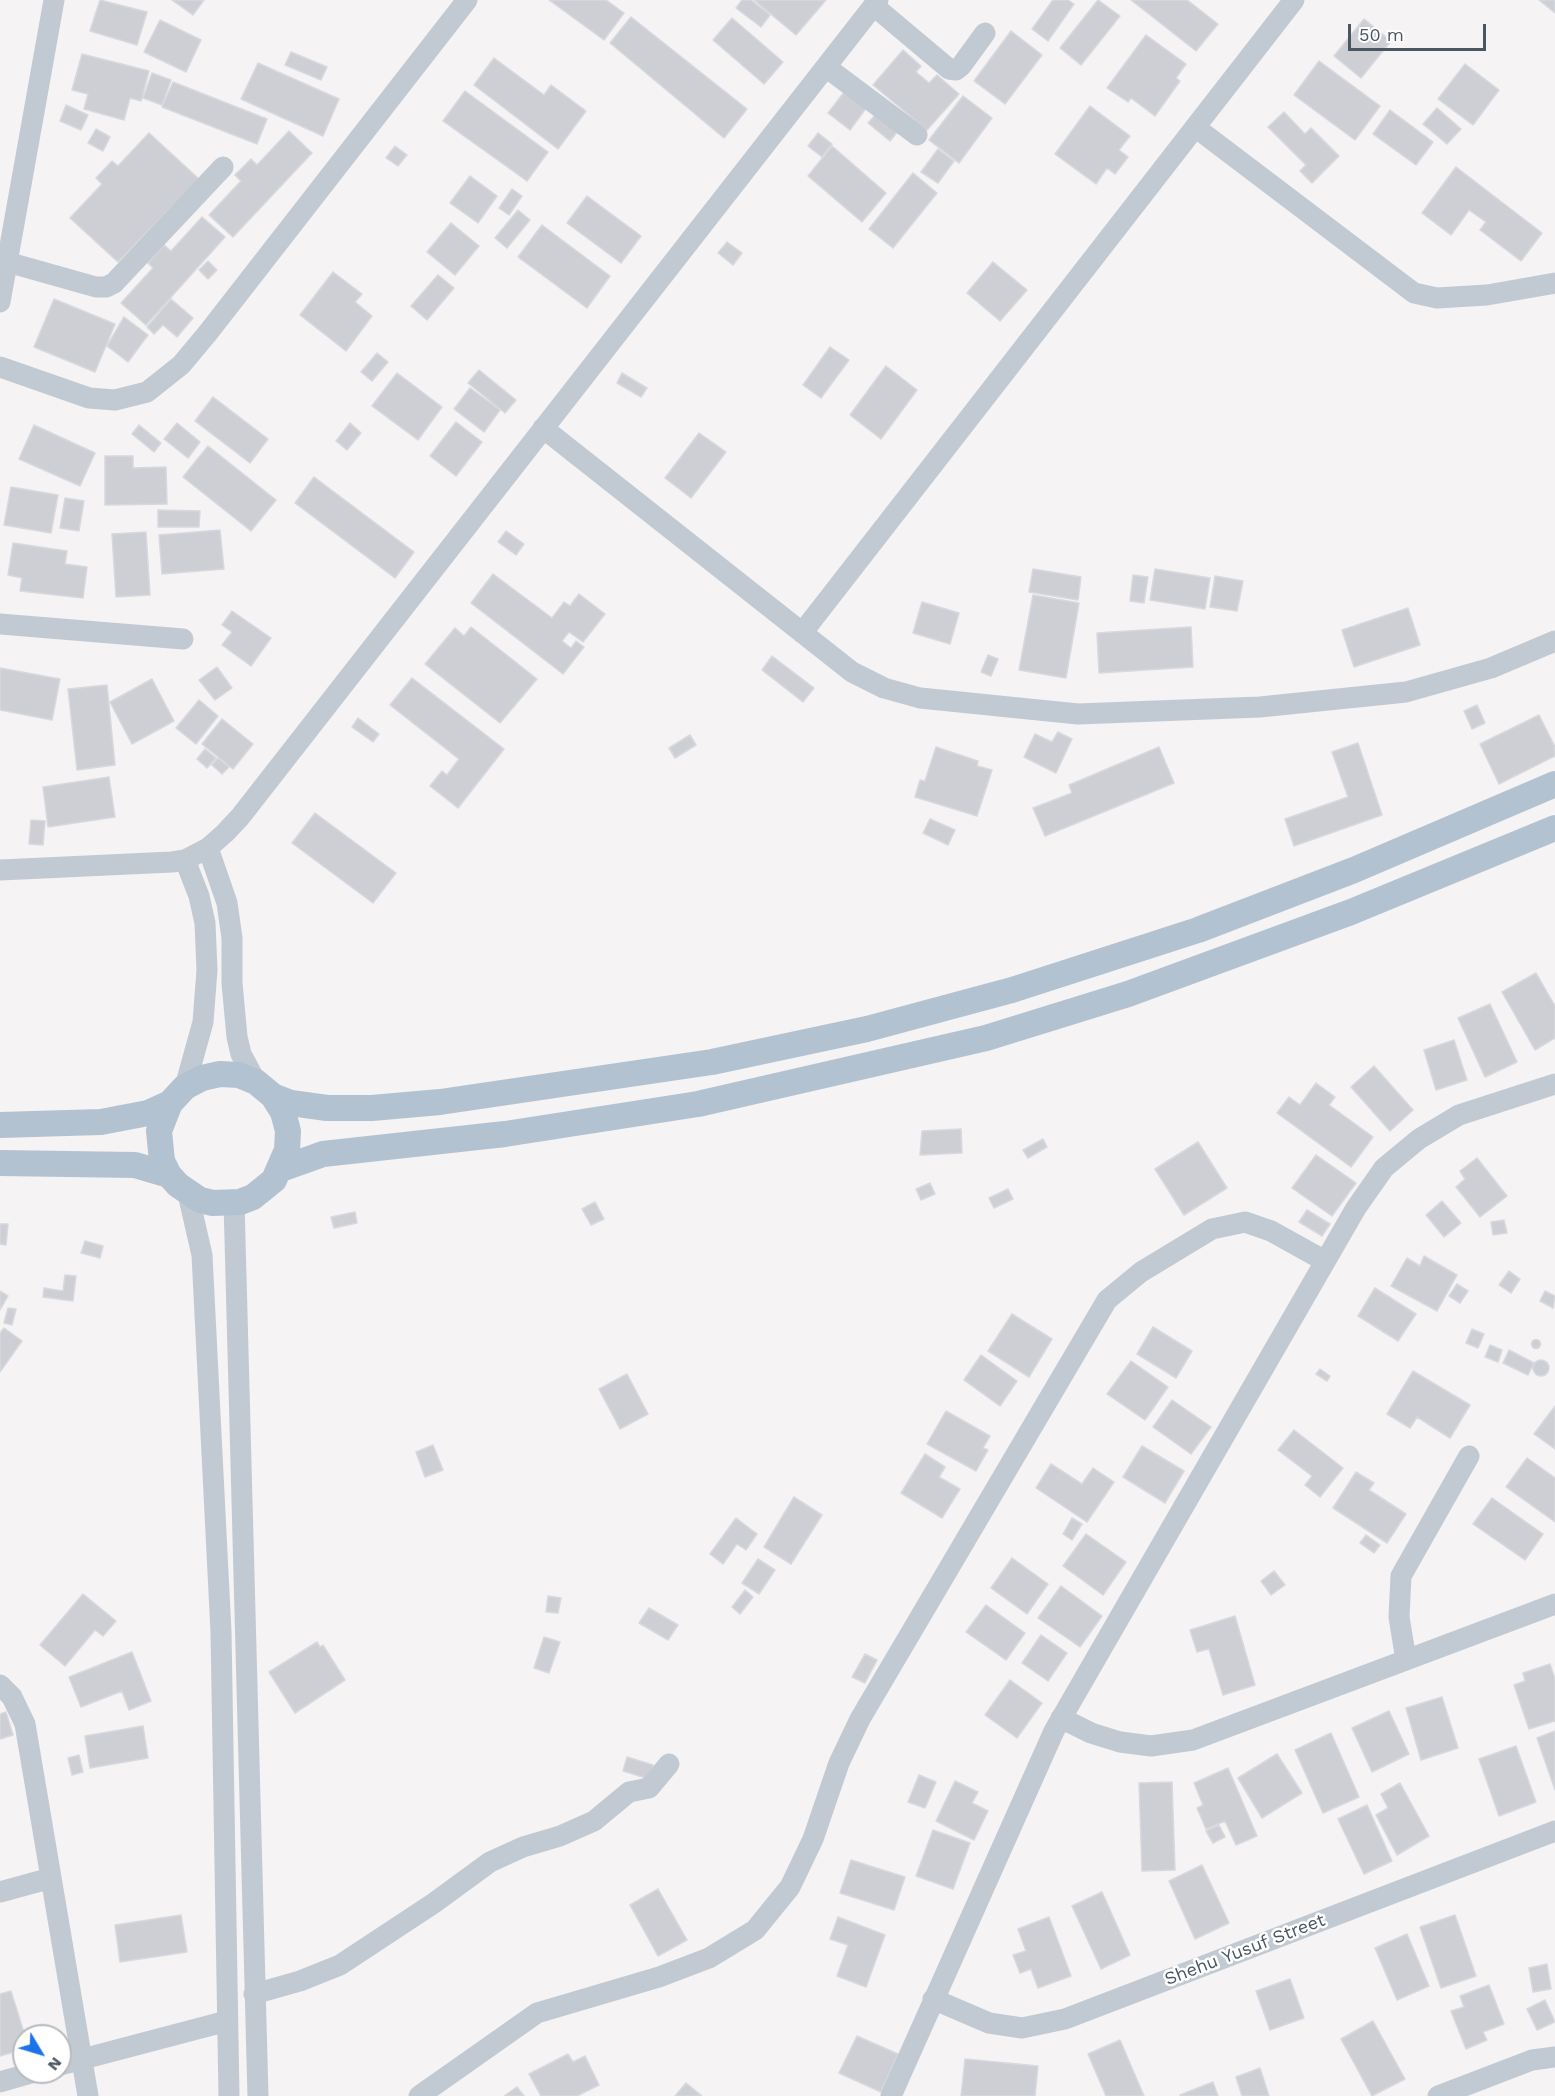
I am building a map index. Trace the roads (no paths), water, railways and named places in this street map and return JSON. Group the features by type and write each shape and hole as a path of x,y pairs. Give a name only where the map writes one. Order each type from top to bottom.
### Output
{"main road":[{"path":"0,1125 101,1122 148,1113 202,1078 220,1074 239,1076 291,1103 327,1108 372,1108 440,1102 712,1062 867,1029 1012,990 1198,930 1354,870 1555,784"},
{"path":"281,1168 322,1154 505,1134 698,1104 986,1038 1128,994 1351,912 1555,828"},
{"path":"178,1095 159,1131 162,1161 169,1175 188,1194 213,1203 234,1202 253,1197 264,1190 281,1168 287,1150 288,1131 283,1112 264,1089"},
{"path":"0,1163 112,1163 135,1165 169,1175"}],"street":[{"path":"0,302 54,0"},
{"path":"0,367 89,398 115,400 147,392 181,365 207,334 467,0"},
{"path":"802,633 1294,0"},
{"path":"0,870 185,860 208,848 240,817 876,3 949,69 956,70 961,66 985,33"},
{"path":"826,67 917,135"},
{"path":"1195,127 1414,293 1437,298 1487,295 1555,283"},
{"path":"7,262 96,287 106,287 114,283 223,167"},
{"path":"543,428 852,672 884,688 920,698 1078,714 1260,707 1406,693 1491,668 1555,641"},
{"path":"0,624 183,639"},
{"path":"208,848 227,903 232,938 232,983 237,1037 241,1054 264,1089"},
{"path":"178,1095 203,1022 207,970 205,923 199,896 185,860"},
{"path":"891,2096 1061,1718 1356,1208 1384,1168 1419,1139 1459,1115 1555,1084"},
{"path":"188,1194 202,1255 221,1632 229,2096"},
{"path":"234,1202 258,2096"},
{"path":"419,2096 537,2013 659,1977 709,1958 755,1930 790,1887 813,1839 840,1763 860,1719 1107,1300 1141,1272 1212,1229 1245,1222 1271,1231 1325,1261"},
{"path":"1406,1660 1399,1617 1401,1576 1469,1456"},
{"path":"1061,1718 1091,1733 1120,1742 1151,1746 1193,1740 1555,1605"},
{"path":"0,1684 12,1697 26,1724 88,2096"},
{"path":"254,1994 300,1981 340,1965 434,1903 490,1862 523,1847 560,1836 594,1821 629,1791 649,1788 669,1764"},
{"name":"Shehu Yusuf Street","path":"933,1999 989,2023 1023,2028 1065,2019 1555,1831"},
{"path":"0,1892 51,1878"},
{"path":"72,2061 227,2021"},
{"path":"1438,2096 1533,2061 1555,2056"}]}
